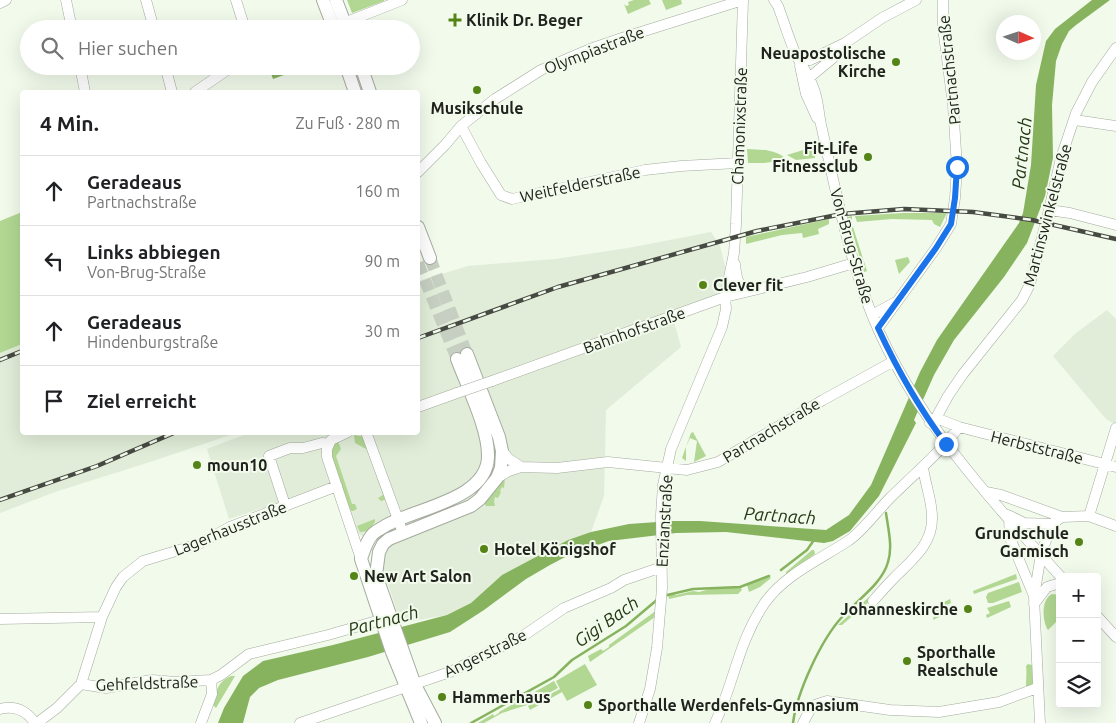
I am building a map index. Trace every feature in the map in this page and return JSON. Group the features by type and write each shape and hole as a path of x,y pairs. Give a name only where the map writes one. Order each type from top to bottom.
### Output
{"main road":[{"path":"323,0 334,20"},
{"path":"336,0 337,20"},
{"path":"349,75 354,90"},
{"path":"364,75 369,90"},
{"path":"420,232 430,258"},
{"path":"387,624 376,575 381,548 389,539 472,506 497,478 501,468 502,451 495,424 462,356 487,444 487,466 481,478 469,490 398,520 362,540 361,559 387,624 421,723"},
{"path":"410,687 435,723"}],"street":[{"path":"0,3 6,0"},
{"path":"66,0 70,20"},
{"path":"146,0 152,20"},
{"path":"236,0 242,20"},
{"path":"355,20 402,0"},
{"name":"Olympiastraße","path":"420,170 461,126 495,99 541,70 590,49 743,0"},
{"name":"Chamonixstraße","path":"743,0 734,253 736,276 740,286 746,291"},
{"path":"774,0 799,60 810,60 845,43 882,18 916,0"},
{"name":"Partnachstraße","path":"878,328 936,248 951,224 957,181 954,112 943,28 943,0"},
{"path":"812,76 833,58 845,43"},
{"name":"Martinswinkelstraße","path":"933,420 963,374 1022,300 1030,284 1050,210 1061,158 1092,82 1114,53"},
{"name":"Von-Brug-Straße","path":"799,60 812,76 846,234 854,262 872,315 894,361 908,387 925,412 933,420 946,444 1058,573"},
{"name":"Von-Brug-Straße","path":"799,60 806,94 822,127"},
{"path":"82,75 85,90"},
{"path":"167,75 171,90"},
{"path":"197,90 220,75"},
{"path":"1075,120 1116,126"},
{"name":"Weitfelderstraße","path":"461,126 501,195 512,199 645,170 738,163"},
{"path":"1050,210 1070,213 1116,226"},
{"name":"Chamonixstraße","path":"725,297 734,253"},
{"name":"Bahnhofstraße","path":"420,406 725,297 807,277 854,262"},
{"name":"Enzianstraße","path":"639,723 655,668 662,588 661,516 667,467 672,449 722,327 726,309 725,297"},
{"name":"Partnachstraße","path":"872,315 897,302"},
{"name":"Partnachstraße","path":"497,478 508,471 521,468 558,468 608,462 686,470 718,462 823,400 894,361"},
{"name":"Herbststraße","path":"933,420 1116,467"},
{"path":"715,723 724,704 738,654 764,603 785,582 804,568 850,540 891,497 924,467 959,427"},
{"path":"1089,516 1116,428"},
{"path":"342,435 331,440 327,457 337,486 362,540 381,548"},
{"path":"367,435 403,533"},
{"path":"285,505 269,456 290,448 303,448 322,443 329,444"},
{"path":"502,451 521,468"},
{"path":"873,601 922,550 929,536 932,519 931,502 926,485 924,467"},
{"path":"913,477 916,482 926,485"},
{"name":"Lagerhausstraße","path":"81,684 102,617 123,577 143,561 199,544 230,527 337,486"},
{"path":"986,492 1001,495 1062,517 1089,516 1116,526"},
{"path":"1034,601 1010,538 1007,516 1024,522 1052,524"},
{"path":"1040,723 1034,601 1041,554 1052,524 1062,517"},
{"name":"Angerstraße","path":"300,723 450,672 522,636 564,608 611,588 624,580 662,567"},
{"path":"1034,601 1046,587 1056,584"},
{"path":"0,619 102,617"},
{"path":"1099,618 1116,637"},
{"path":"202,723 212,694 211,680 221,675 248,654 328,635 387,624"},
{"name":"Gehfeldstraße","path":"36,723 57,708 81,684 106,688 152,680 175,682 211,680"},
{"path":"802,723 812,706 826,701 890,710 939,712 999,702 1038,688"},
{"path":"0,709 10,706 21,709 36,723"}],"shaded area":[{"path":"347,0 384,0 384,1 352,13"},
{"path":"649,0 651,4 628,14 624,4 626,6 629,5 628,2"},
{"path":"662,0 681,0 682,4 666,10"},
{"path":"1092,0 1110,0 1069,31 1056,61 1052,105 1053,158 1045,196 1027,243 1004,277 954,340 934,375 914,420 916,423 879,496 850,531 833,541 824,543 726,532 676,533 609,541 569,555 550,565 526,579 450,632 368,657 278,680 259,688 250,697 243,723 218,723 224,708 243,676 263,661 447,615 471,603 502,575 568,540 591,532 629,524 671,521 700,521 826,530 849,515 871,485 920,372 937,340 1019,223 1023,213 1031,165 1036,85 1046,41 1055,29"},
{"path":"272,75 284,75 273,79"},
{"path":"813,147 815,158 796,160 787,155"},
{"path":"747,149 774,152 787,160 748,163"},
{"path":"20,213 20,345 0,353 0,221"},
{"path":"947,213 940,227 934,224 932,220 892,219 857,222 855,216"},
{"path":"852,216 852,224 867,271 864,272 848,217"},
{"path":"829,219 829,224 818,229 819,234 803,238 802,233 782,235 746,244 746,237"},
{"path":"711,232 720,246 732,293 673,318 681,347 606,410 604,496 591,532 568,540 502,575 471,603 462,608 447,615 401,623 384,573 378,539 365,538 356,532 339,483 229,519 207,449 244,435 420,435 420,280 468,266 555,259 628,248"},
{"path":"908,257 910,262 899,274 895,260"},
{"path":"1107,310 1116,319 1116,425 1106,419 1053,356 1076,333"},
{"path":"20,345 20,435 230,435 55,492 0,513 0,353"},
{"path":"693,432 706,456 694,462 697,441 690,438 686,447 686,461 682,458 691,433"},
{"path":"354,435 365,437 387,499 381,501 378,498 383,495 368,450 355,443"},
{"path":"338,441 341,449 336,456 352,504 355,504 357,509 353,511 351,511 342,489 331,456 331,449"},
{"path":"505,477 504,488 502,487 498,498 495,497 495,506 486,506 483,501"},
{"path":"375,519 375,522 368,531 360,532 357,526"},
{"path":"814,550 815,554 788,576 786,575 786,572"},
{"path":"1016,574 1017,579 974,594 973,591"},
{"path":"770,577 760,587 749,592 747,585"},
{"path":"1019,582 1022,592 993,603 988,603 986,597 988,593"},
{"path":"740,586 742,590 738,594 687,595 669,599 668,595 676,595 693,591 699,592"},
{"path":"1052,594 1056,594 1056,622 1048,630 1045,621 1044,605"},
{"path":"869,597 871,600 842,625 838,625"},
{"path":"950,599 951,603 945,606 943,615 933,620 936,606"},
{"path":"1009,601 1011,607 987,618 986,615 990,613 987,608"},
{"path":"657,610 658,615 590,662 588,656 609,647 609,645"},
{"path":"585,664 597,685 567,701 562,692 530,710 528,706 560,689 556,681"},
{"path":"1028,664 1032,665 1033,685 1028,687 1026,686 1026,666"},
{"path":"231,676 235,676 216,708 213,705 218,688 222,682"},
{"path":"554,681 558,688 527,705 502,713 484,723 478,723 493,714 494,716"}],"waterway":[{"path":"793,723 799,697 818,652 842,617 875,585 885,570 890,550 886,513"},
{"name":"Gigi Bach","path":"781,570 807,550 814,540"},
{"name":"Gigi Bach","path":"663,596 693,589 740,587 769,576"},
{"name":"Gigi Bach","path":"471,723 554,677 572,660 626,626 658,599"}],"tunnel":[{"path":"430,258 467,354"},
{"path":"420,268 457,359"}],"railway":[{"path":"420,337 558,287 757,231 842,214 904,209 973,212 1032,220 1116,239"},
{"path":"0,360 20,352"},
{"path":"0,500 97,466 169,435"}],"place":[{"name":"Klinik Dr. Beger","path":"455,20"},
{"name":"Neuapostolische Kirche","path":"896,62"},
{"name":"Musikschule","path":"477,90"},
{"name":"Fit-Life Fitnessclub","path":"868,157"},
{"name":"Clever fit","path":"703,285"},
{"name":"moun10","path":"197,465"},
{"name":"Grundschule Garmisch","path":"1079,542"},
{"name":"Hotel Königshof","path":"484,549"},
{"name":"New Art Salon","path":"354,576"},
{"name":"Johanneskirche","path":"968,609"},
{"name":"Sporthalle Realschule","path":"907,661"},
{"name":"Hammerhaus","path":"442,697"},
{"name":"Sporthalle Werdenfels-Gymnasium","path":"588,705"}],"route":[{"path":"946,444 930,423 908,387 878,328 936,248 951,224 957,167"}],"water label":[{"name":"Partnach","path":"1021,153"},
{"name":"Partnach","path":"780,515"},
{"name":"Partnach","path":"383,620"}]}
